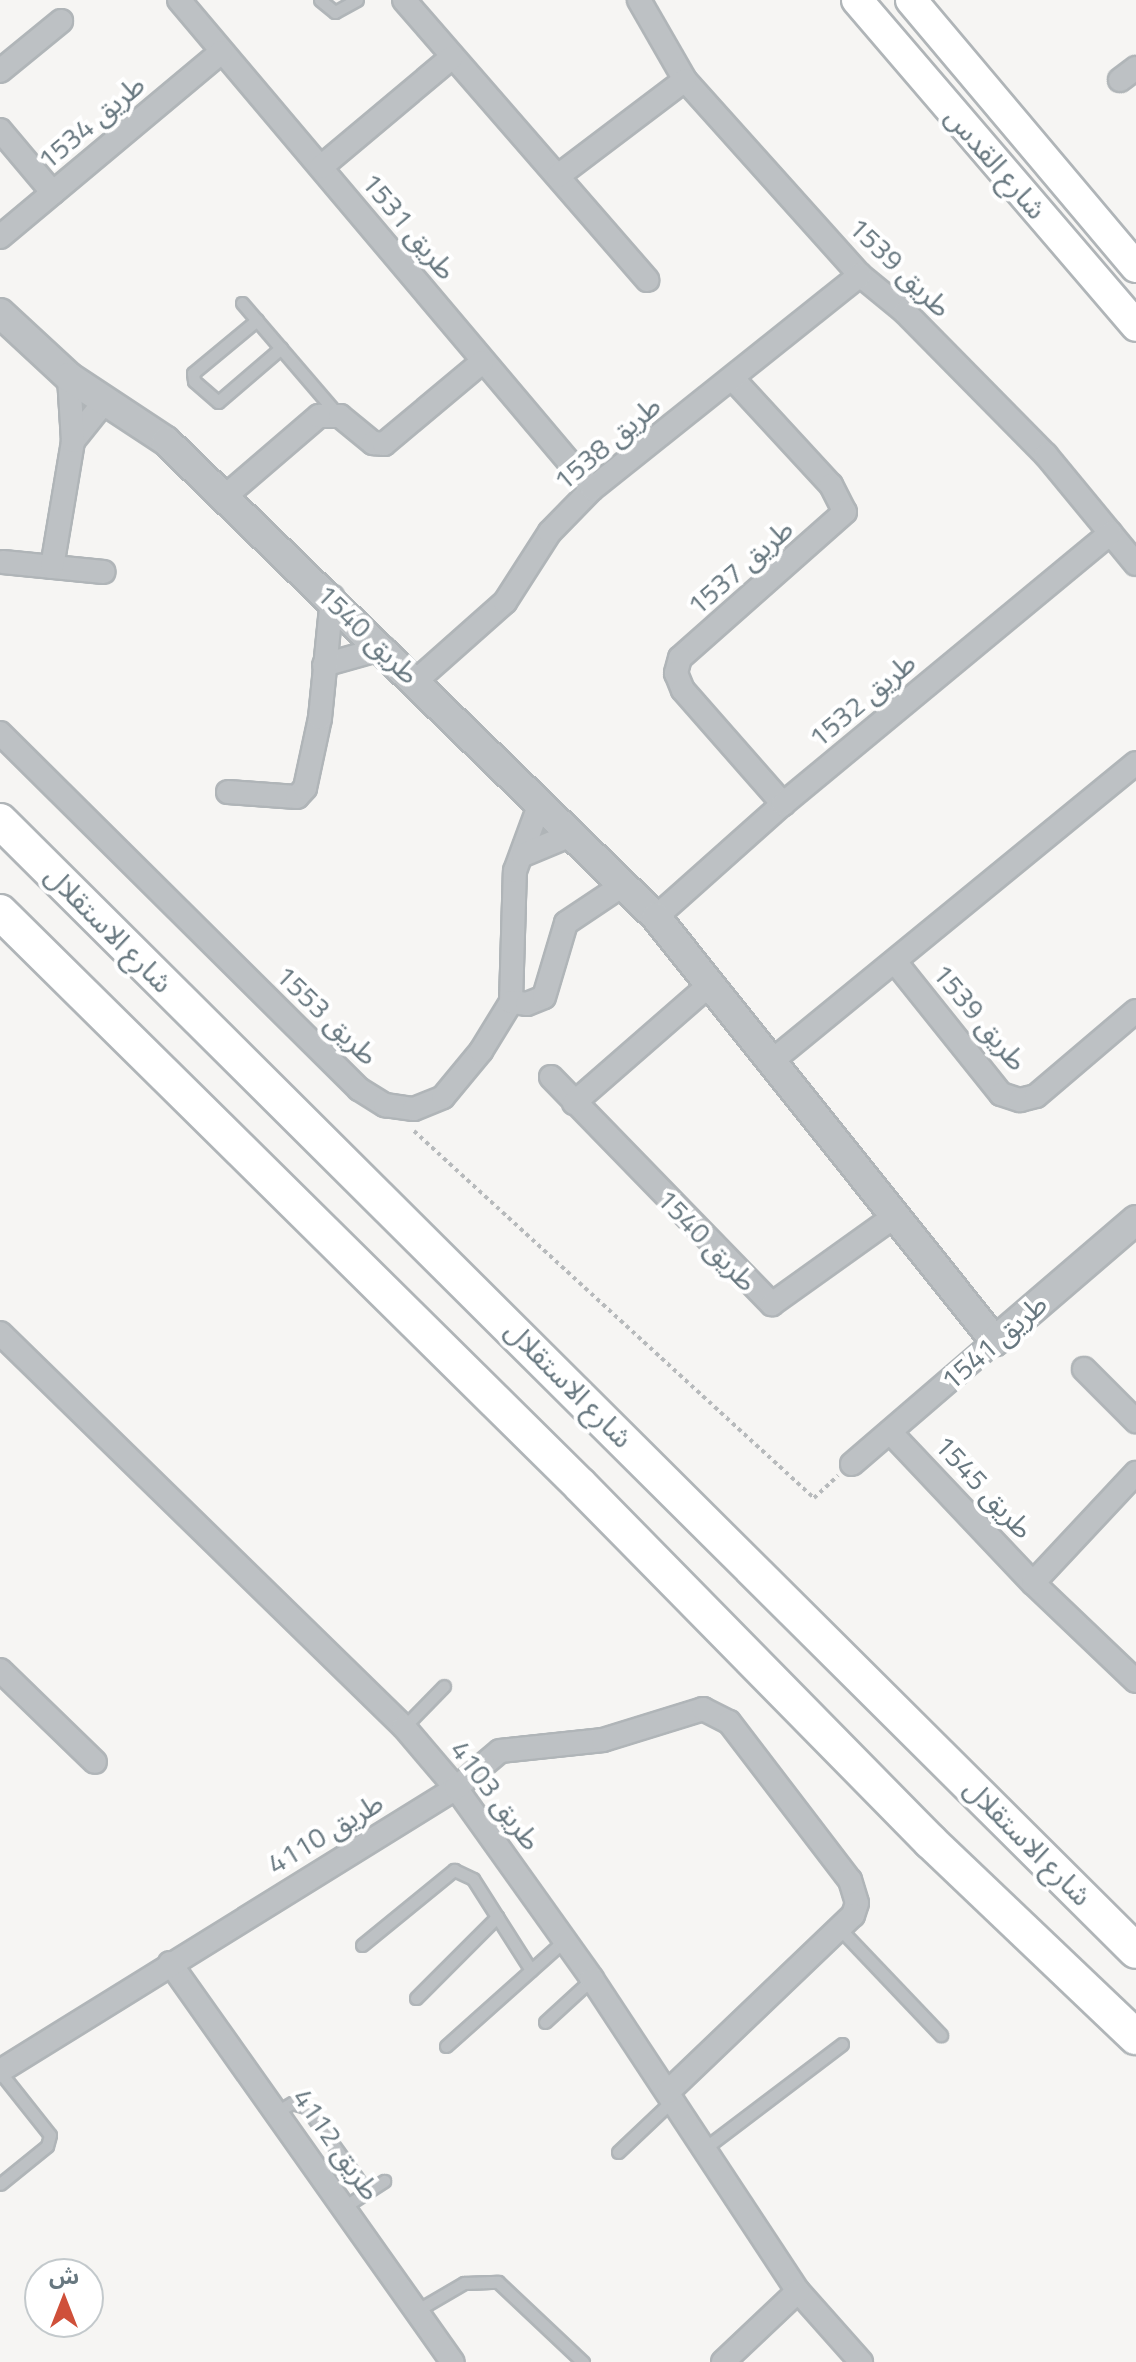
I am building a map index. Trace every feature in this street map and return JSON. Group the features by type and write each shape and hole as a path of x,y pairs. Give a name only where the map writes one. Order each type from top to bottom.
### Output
{"main road":[{"name":"شارع القدس","path":"857,0 1136,326"},
{"name":"شارع القدس","path":"911,0 1136,267"},
{"name":"شارع الاستقلال","path":"0,821 1136,1951"},
{"path":"0,912 524,1429 931,1842 1136,2037"}],"street":[{"name":"طريق 1531","path":"179,0 592,489"},
{"path":"404,0 451,58 647,280"},
{"name":"طريق 1539","path":"639,0 685,80 860,275 905,312 1046,455 1136,564"},
{"path":"0,71 61,21"},
{"name":"طريق 1534","path":"0,237 221,52"},
{"path":"321,167 451,58"},
{"path":"558,176 685,80"},
{"path":"0,130 53,193"},
{"name":"طريق 1538","path":"417,680 494,614 550,532 592,489 734,380 860,275"},
{"name":"طريق 1540","path":"0,313 69,377 166,441 222,499 332,597 656,917 708,986 772,1061 892,1218 995,1341"},
{"path":"222,499 310,421 329,414 340,416 373,443 384,444 482,362"},
{"path":"52,567 73,441 69,377"},
{"name":"طريق 1537","path":"734,380 831,485 845,512 680,658 676,673 683,690 783,804"},
{"path":"73,441 105,401"},
{"name":"طريق 1532","path":"656,917 783,804 1111,533"},
{"path":"3,562 104,572"},
{"path":"228,792 297,797 302,793 320,718 332,597"},
{"path":"324,665 384,648"},
{"name":"طريق 1553","path":"0,733 359,1089 385,1105 414,1109 443,1097 481,1051 511,1002 515,871 540,803"},
{"name":"طريق 1539","path":"772,1061 896,963 1136,763"},
{"path":"523,855 571,835"},
{"path":"511,1002 527,1004 544,997 566,923 623,885"},
{"name":"طريق 1539","path":"896,963 1001,1094 1020,1100 1036,1096 1136,1011"},
{"path":"574,1103 708,986"},
{"name":"طريق 1540","path":"551,1077 772,1304 892,1218"},
{"name":"طريق 1541","path":"852,1464 1136,1220"},
{"name":"طريق 4103","path":"0,1333 404,1727 456,1788 566,1940 798,2291 861,2362"},
{"path":"1084,1369 1136,1421"},
{"name":"طريق 1545","path":"890,1432 1033,1583 1136,1681"},
{"name":"طريق 1545","path":"1033,1583 1136,1473"},
{"path":"0,1670 95,1762"},
{"name":"طريق 4110","path":"0,2072 170,1963 456,1788 500,1751 603,1740 703,1709 729,1722 850,1880 857,1903 839,1928"},
{"path":"671,2095 839,1928"},
{"name":"طريق 4112","path":"170,1963 278,2111 452,2362"},
{"path":"723,2362 798,2291"}],"lane":[{"path":"320,0 335,12 357,0"},
{"path":"242,303 340,416"},
{"path":"257,320 193,373 194,381 218,402 281,348"},
{"path":"404,1727 444,1686"},
{"path":"362,1945 454,1870 473,1879 531,1970"},
{"path":"416,1998 497,1917"},
{"path":"839,1928 941,2035"},
{"path":"446,2046 566,1940"},
{"path":"545,2022 592,1979"},
{"path":"705,2148 842,2044"},
{"path":"0,2072 50,2135 47,2146 0,2184"},
{"path":"618,2152 671,2095"},
{"path":"278,2111 297,2102 306,2107 367,2192"},
{"path":"344,2207 384,2181"},
{"path":"416,2311 464,2283 498,2282 583,2362"}],"path":[{"path":"385,1105 814,1498 852,1464"}]}
